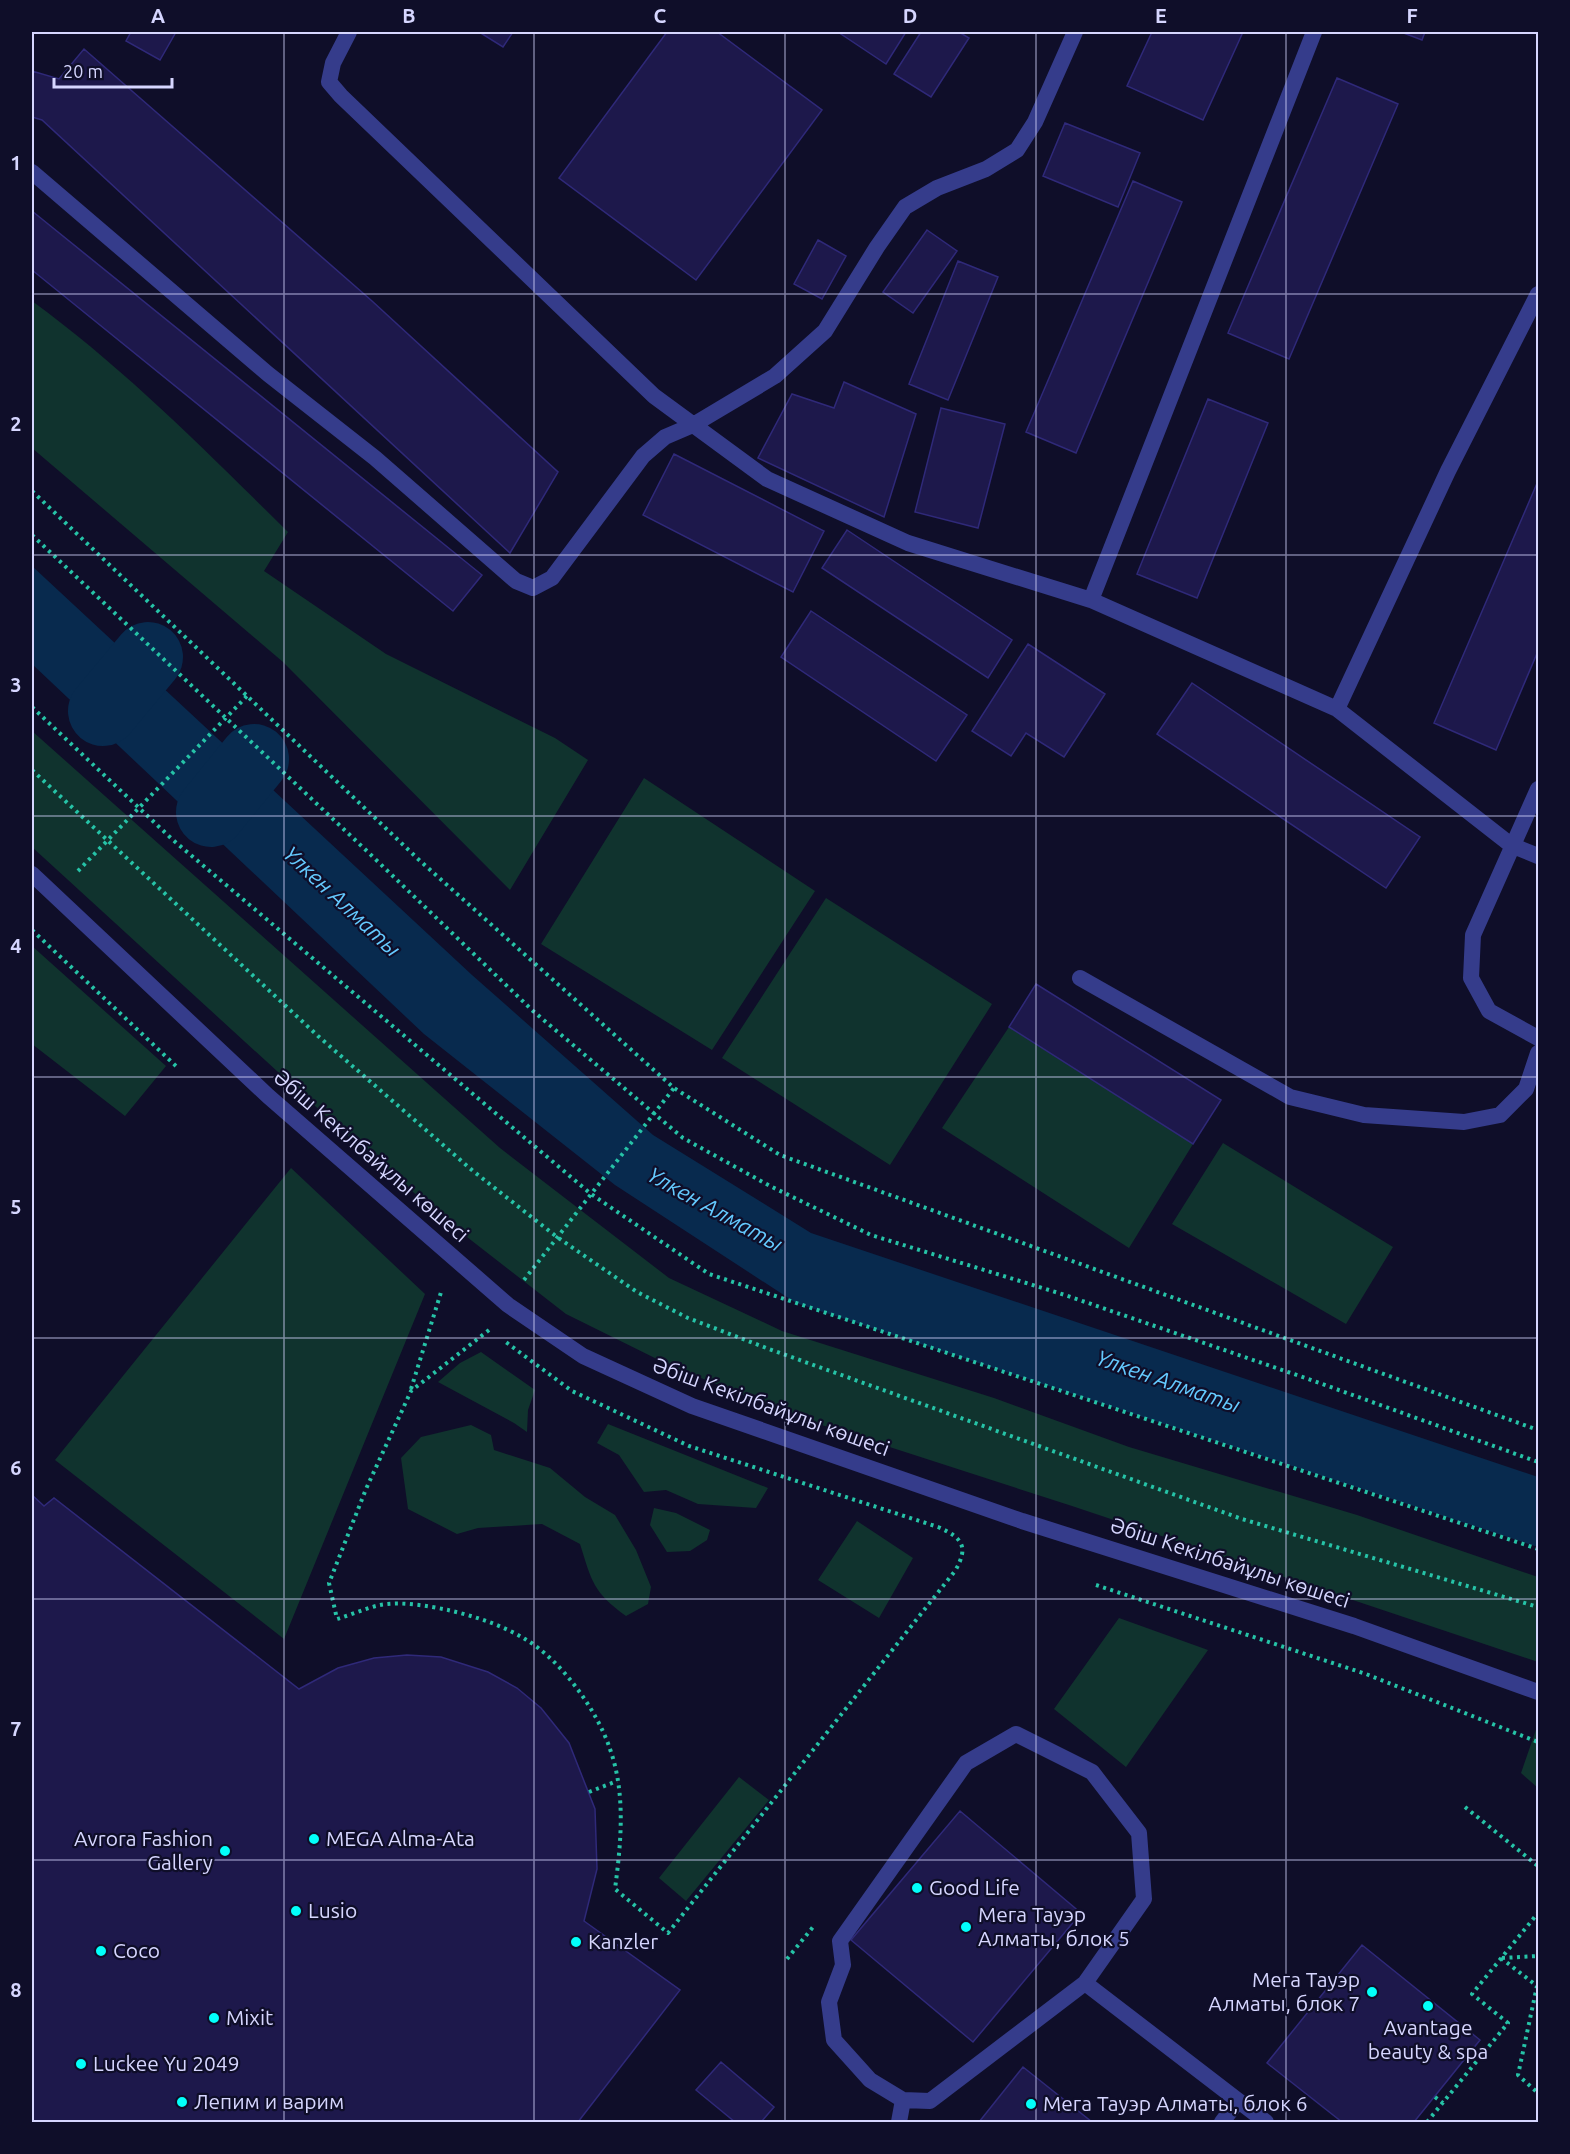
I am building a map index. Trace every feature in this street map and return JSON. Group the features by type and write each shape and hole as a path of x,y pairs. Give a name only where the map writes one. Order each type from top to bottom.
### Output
{"street":[{"path":"350,32 329,73 328,82 654,396 767,478 908,543 1092,600 1338,709 1511,845 1539,856"},
{"path":"32,172 268,374 375,458 508,574 533,588 552,578 643,456 665,436 693,425 775,376 825,331 877,247 905,207 937,188 986,169 1017,150 1035,122 1075,32"},
{"path":"1092,600 1314,32"},
{"path":"1338,709 1448,471 1539,294"},
{"path":"1539,789 1511,845 1473,935 1471,978 1489,1011 1539,1038"},
{"name":"Әбіш Кекілбайұлы көшесі","path":"32,874 268,1096 508,1305 583,1356 692,1406 1022,1521 1365,1629 1539,1692"},
{"path":"1080,978 1290,1097 1364,1115 1464,1122 1500,1115 1526,1089 1539,1053"},
{"path":"1016,1734 1092,1772 1139,1833 1144,1899 1085,1983 930,2101 903,2100 870,2080 834,2040 829,2002 843,1965 840,1941 966,1763 1016,1734"},
{"path":"1085,1983 1266,2122"},
{"path":"900,2122 903,2100"},
{"path":"1222,2122 1239,2101"}],"path":[{"path":"32,491 417,858 674,1088 780,1155 1539,1430"},
{"path":"32,535 224,720 370,854 533,1011 683,1138 770,1186 871,1235 1065,1295 1539,1462"},
{"path":"78,871 247,696"},
{"path":"32,707 173,840 591,1194 709,1274 1539,1549"},
{"path":"32,770 318,1036 473,1171 556,1238 637,1292 688,1318 769,1349 1242,1519 1539,1606"},
{"path":"32,930 177,1067"},
{"path":"524,1280 674,1088"},
{"path":"411,1391 489,1330 572,1391 689,1446 938,1527 952,1533 963,1546 964,1556 955,1571 668,1933 615,1889 621,1843 620,1798 611,1749 588,1701 561,1670 526,1640 476,1617 429,1606 382,1605 337,1619 329,1583 366,1489 411,1391 442,1289"},
{"path":"1096,1585 1366,1674 1539,1742"},
{"path":"589,1792 617,1781"},
{"path":"1465,1807 1539,1866"},
{"path":"1427,2122 1508,2023 1472,1994 1539,1913"},
{"path":"787,1959 818,1922"},
{"path":"1501,1958 1539,1956"},
{"path":"1501,1958 1537,1986 1518,2075 1539,2093"},
{"path":"1435,2097 1443,2103"}],"green space":[{"path":"32,301 132,382 196,441 288,532 264,571 386,654 555,738 588,760 510,890 283,662 32,448"},
{"path":"32,731 500,1148 669,1278 782,1331 994,1398 1129,1447 1357,1515 1538,1577 1538,1662 1072,1506 803,1419 671,1366 566,1314 458,1230 361,1148 32,847"},
{"path":"644,778 815,891 712,1050 541,944"},
{"path":"826,898 992,1004 890,1165 722,1058"},
{"path":"32,946 166,1066 125,1116 32,1044"},
{"path":"1009,1027 1193,1144 1129,1248 942,1128"},
{"path":"1223,1143 1393,1247 1346,1324 1172,1224"},
{"path":"291,1168 425,1294 284,1639 55,1460"},
{"path":"481,1352 535,1390 528,1410 527,1432 438,1382 460,1363"},
{"path":"608,1424 768,1488 756,1508 698,1504 666,1490 644,1492 619,1455 597,1443"},
{"path":"471,1425 491,1435 494,1450 550,1468 585,1497 615,1515 636,1550 651,1587 648,1604 626,1616 615,1608 595,1585 580,1544 542,1524 478,1528 457,1534 408,1509 401,1458 421,1437"},
{"path":"654,1508 676,1513 710,1530 707,1540 690,1551 667,1552 650,1525"},
{"path":"857,1521 913,1558 879,1618 818,1580"},
{"path":"1119,1618 1208,1650 1126,1767 1054,1709"},
{"path":"1538,1724 1538,1788 1521,1773"},
{"path":"739,1777 769,1800 686,1901 659,1878"}],"water":[{"name":"Үлкен Алматы","path":"32,566 472,975 653,1135 811,1233 1538,1477 1538,1547 796,1303 615,1185 424,1034 32,664"}],"building":[{"path":"131,32 176,32 160,60 126,41"},
{"path":"479,32 513,32 503,47"},
{"path":"667,32 717,32 822,110 696,280 559,178"},
{"path":"838,32 906,32 886,64"},
{"path":"921,32 959,32 969,38 931,97 894,74"},
{"path":"1152,32 1243,32 1203,120 1127,86"},
{"path":"1401,32 1425,32 1422,40"},
{"path":"84,49 372,301 558,472 510,553 42,120 32,117 32,71 59,79"},
{"path":"1337,78 1398,104 1289,359 1228,333"},
{"path":"1065,123 1140,153 1118,207 1043,176"},
{"path":"1133,181 1182,202 1076,453 1026,432"},
{"path":"32,211 482,575 453,611 32,270"},
{"path":"927,230 957,251 913,313 883,292"},
{"path":"818,240 846,256 822,299 794,284"},
{"path":"958,261 998,277 948,400 909,384"},
{"path":"844,382 916,414 884,517 758,458 792,394 834,408"},
{"path":"1208,399 1268,423 1197,598 1137,574"},
{"path":"941,408 1005,424 978,528 915,512"},
{"path":"674,454 824,531 793,592 643,515"},
{"path":"1538,481 1538,651 1496,750 1434,723"},
{"path":"847,530 1012,640 988,678 822,568"},
{"path":"811,611 967,715 936,761 781,657"},
{"path":"1028,644 1105,694 1064,757 1026,733 1011,756 972,731"},
{"path":"1192,683 1420,837 1386,888 1157,734"},
{"path":"1036,984 1221,1100 1193,1144 1009,1027"},
{"name":"MEGA Alma-Ata","path":"32,1495 44,1506 54,1498 299,1689 338,1668 374,1658 407,1655 441,1657 488,1672 517,1688 541,1708 569,1743 595,1809 597,1869 584,1921 680,1990 578,2122 32,2122"},
{"name":"Мега Тауэр Алматы, блок 5","path":"960,1811 1081,1913 973,2042 851,1940"},
{"name":"Мега Тауэр Алматы, блок 7","path":"1362,1945 1480,2040 1414,2122 1342,2122 1267,2063"},
{"path":"721,2062 774,2107 761,2122 735,2122 696,2090"},
{"name":"Мега Тауэр Алматы, блок 6","path":"1023,2067 1092,2122 979,2122"}],"waterway":[{"path":"103,711 148,657"},
{"path":"211,812 254,759"}],"place":[{"name":"MEGA Alma-Ata","path":"314,1839"},
{"name":"Avrora Fashion Gallery","path":"225,1851"},
{"name":"Good Life","path":"917,1888"},
{"name":"Lusio","path":"296,1911"},
{"name":"Мега Тауэр Алматы, блок 5","path":"966,1927"},
{"name":"Kanzler","path":"576,1942"},
{"name":"Сосо","path":"101,1951"},
{"name":"Мега Тауэр Алматы, блок 7","path":"1372,1992"},
{"name":"Avantage beauty & spa","path":"1428,2006"},
{"name":"Mixit","path":"214,2018"},
{"name":"Luckee Yu 2049","path":"81,2064"},
{"name":"Лепим и варим","path":"182,2102"},
{"name":"Мега Тауэр Алматы, блок 6","path":"1031,2104"}]}
